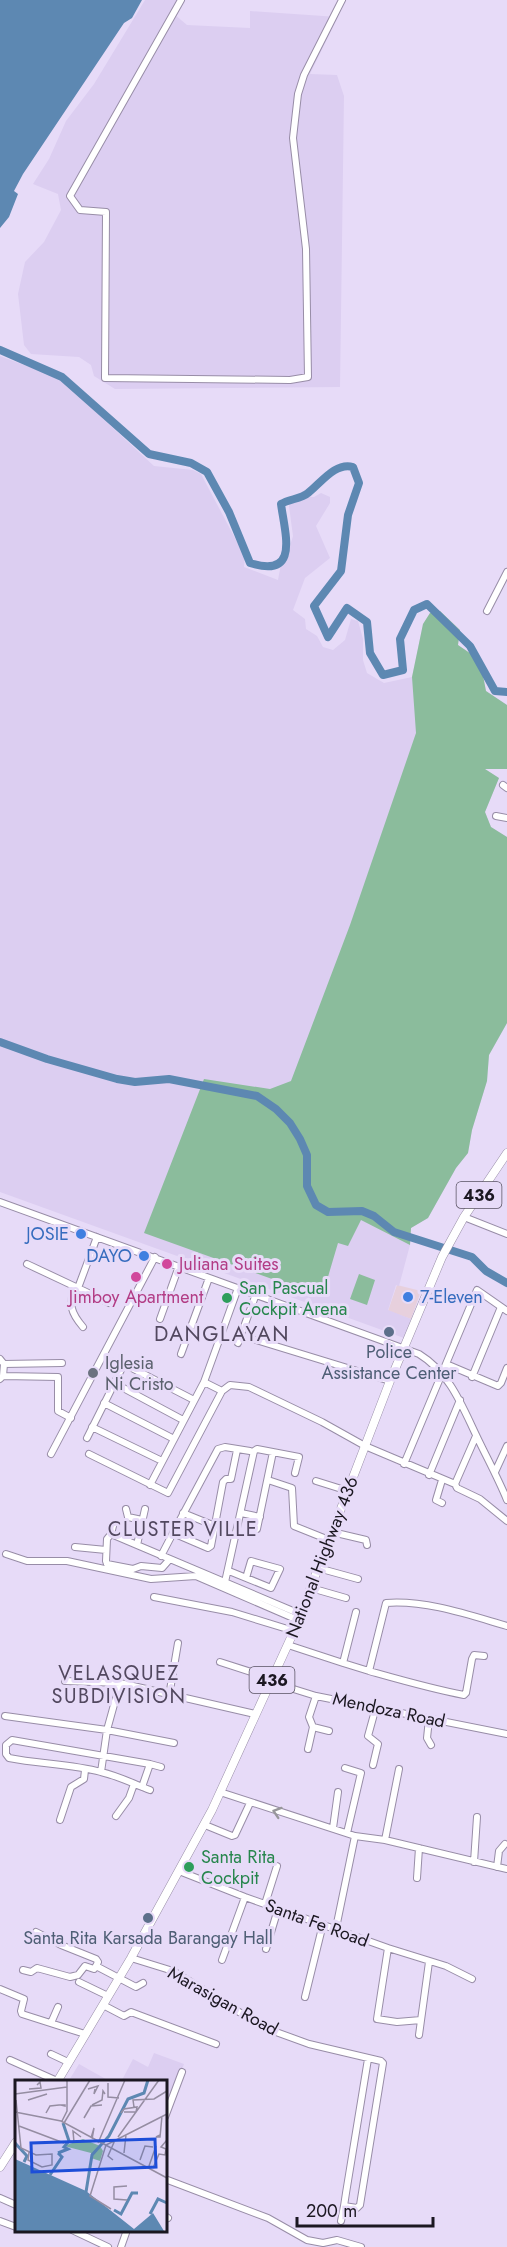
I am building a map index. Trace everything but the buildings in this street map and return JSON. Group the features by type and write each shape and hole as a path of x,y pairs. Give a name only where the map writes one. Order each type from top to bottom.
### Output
{"main road":[{"name":"National Highway 436","path":"58,2080 131,1958 205,1825 294,1631 390,1381 442,1257 464,1217 507,1153"},
{"path":"0,2167 15,2145"}],"street":[{"path":"181,0 70,196 80,210 106,212 105,378 290,380 308,377 306,249 293,138 298,94 304,75 342,0"},
{"path":"487,611 507,572"},
{"path":"496,816 507,818"},
{"path":"0,1202 404,1348 429,1361 442,1374 460,1400 507,1500"},
{"path":"464,1217 507,1234"},
{"path":"83,1327 74,1316 70,1305 97,1237"},
{"path":"51,1454 155,1257"},
{"path":"27,1264 109,1304"},
{"path":"160,1319 179,1266"},
{"path":"181,1354 209,1278"},
{"path":"150,1485 204,1382 238,1288"},
{"path":"404,1464 477,1290 504,1309 472,1377"},
{"path":"238,1343 256,1294"},
{"path":"256,1340 390,1381"},
{"path":"62,1363 2,1362 2,1377 57,1376 58,1411 71,1419"},
{"path":"87,1438 125,1364 194,1400"},
{"path":"446,1364 472,1377 498,1386 507,1368"},
{"path":"204,1382 222,1391"},
{"path":"114,1383 183,1420"},
{"path":"89,1454 166,1493 170,1492 222,1391 236,1384 249,1387 404,1464 455,1484 457,1488 480,1499 507,1521"},
{"path":"429,1475 460,1400"},
{"path":"104,1403 174,1438"},
{"path":"92,1427 162,1461"},
{"path":"455,1484 476,1436"},
{"path":"495,1472 507,1446"},
{"path":"160,1556 218,1449 225,1447 250,1451"},
{"path":"225,1582 254,1451 257,1449 299,1456 295,1473"},
{"path":"172,1533 210,1548 223,1482 231,1479 237,1450"},
{"path":"257,1529 273,1452"},
{"path":"268,1480 292,1488 294,1526 330,1536 366,1540 367,1545"},
{"path":"442,1480 436,1500 442,1503"},
{"path":"316,1481 348,1491"},
{"path":"126,1509 128,1516 142,1520"},
{"path":"137,1545 145,1509"},
{"path":"183,1513 215,1526"},
{"path":"241,1513 260,1517"},
{"path":"113,1526 107,1539 106,1563 133,1569 141,1566 162,1568 169,1560"},
{"path":"111,1534 225,1582 299,1617"},
{"path":"75,1547 106,1550"},
{"path":"6,1554 27,1561 67,1561 151,1579 196,1576 299,1617"},
{"path":"229,1572 272,1588 280,1569 251,1561 246,1578"},
{"path":"318,1568 358,1579"},
{"path":"310,1588 346,1598"},
{"path":"154,1597 232,1612 294,1631"},
{"path":"369,1671 386,1603 408,1603 437,1608 507,1626"},
{"path":"343,1663 356,1612"},
{"path":"169,1696 178,1643"},
{"path":"288,1645 431,1689 464,1695 472,1659 474,1656 484,1656"},
{"name":"Mendoza Road","path":"220,1662 316,1695 507,1734"},
{"path":"65,1681 120,1683 255,1714"},
{"path":"101,1772 107,1730 120,1683"},
{"path":"316,1695 309,1722 313,1727 329,1731"},
{"path":"373,1765 378,1744 369,1736 376,1707"},
{"path":"5,1716 107,1730 174,1743"},
{"path":"429,1719 427,1738 431,1745"},
{"path":"308,1749 313,1727"},
{"path":"150,1790 101,1772 9,1758 6,1754 6,1745 9,1741 14,1741 161,1767"},
{"path":"142,1787 150,1764"},
{"path":"345,1768 361,1773 347,1833"},
{"path":"385,1840 399,1769"},
{"path":"60,1820 71,1787 84,1779 85,1770"},
{"path":"116,1816 129,1798 134,1784"},
{"path":"220,1792 355,1836 385,1840 507,1869"},
{"path":"333,1828 338,1792"},
{"path":"205,1825 234,1836 250,1803"},
{"path":"474,1862 477,1817"},
{"path":"336,1928 355,1836"},
{"path":"497,1867 499,1851 505,1844"},
{"path":"417,1878 419,1848"},
{"path":"265,1904 277,1866"},
{"name":"Santa Fe Road","path":"179,1871 388,1948 377,2019 397,2022 421,2020"},
{"path":"222,1960 245,1897"},
{"path":"266,1948 278,1909"},
{"path":"305,1997 323,1924"},
{"path":"22,1970 31,1972 36,1967 73,1977 85,1966 94,1969 98,1961 36,1932"},
{"path":"388,1948 446,1966 472,1979"},
{"name":"Marasigan Road","path":"131,1958 173,1971 265,2028 309,2044 368,2059"},
{"path":"419,2035 429,1962"},
{"path":"96,1966 138,1987 143,1983"},
{"path":"79,1982 108,1996"},
{"path":"0,1989 24,1999 22,2014 85,2034"},
{"path":"103,2005 124,2016 131,2012 216,2044"},
{"path":"51,2024 58,2007"},
{"path":"51,2055 68,2062"},
{"path":"341,2222 368,2059 381,2061 384,2067 360,2205 357,2208 344,2206"},
{"path":"10,2060 55,2080"},
{"path":"166,2114 182,2072"},
{"path":"166,2180 268,2218 307,2240 323,2243 337,2240 361,2247"},
{"path":"0,2198 15,2205"},
{"path":"0,2221 15,2227"},
{"path":"76,2232 108,2247"},
{"path":"121,2247 126,2232"}],"shaded area":[{"path":"145,0 181,0 174,14 187,25 250,28 250,11 338,17 310,74 337,75 344,96 340,387 115,389 94,376 91,365 79,357 31,354 24,345 18,294 25,262 44,242 61,210 58,194 33,184 49,159 66,121 94,84"},
{"path":"0,356 59,378 154,466 193,470 201,474 245,557 244,567 278,580 281,564 286,559 293,536 289,506 291,496 314,497 321,493 330,497 330,503 316,526 330,558 305,578 293,610 305,619 306,629 317,636 323,647 333,650 345,640 351,619 358,621 363,639 363,660 367,673 384,683 412,677 423,624 430,613 440,611 460,630 458,645 480,660 486,691 507,705 507,769 485,769 499,778 485,812 491,827 507,837 507,1023 489,1055 487,1081 472,1130 468,1153 456,1168 428,1218 411,1228 410,1245 399,1286 396,1285 388,1310 411,1319 404,1338 0,1192"},
{"path":"397,1285 421,1291 411,1319 388,1311"},
{"path":"154,2053 184,2064 166,2113 166,2080 122,2080 133,2059 148,2067"},
{"path":"79,2064 107,2080 69,2080"}],"green space":[{"path":"440,611 460,630 458,645 480,660 486,691 507,705 507,769 485,769 499,778 485,812 491,827 507,837 507,1023 489,1055 487,1081 472,1130 468,1153 456,1168 428,1218 411,1228 410,1245 361,1220 348,1246 338,1243 322,1297 144,1233 204,1079 270,1089 291,1081 350,925 416,733 412,677 423,624 430,613"},
{"path":"359,1274 375,1280 367,1305 350,1299"}],"water":[{"path":"0,0 142,0 132,18 124,23 23,174 14,191 18,194 9,217 0,228"}],"waterway":[{"path":"0,350 62,377 149,454 191,463 207,472 229,512 250,563 276,565 283,559 286,540 281,504 305,495 334,470 346,466 353,467 359,483 348,515 341,571 314,606 328,637 347,608 367,622 370,653 383,675 403,670 400,639 414,610 427,604 470,646 495,691 507,692"},
{"path":"0,1042 47,1059 117,1079 135,1082 169,1079 257,1096 276,1109 290,1123 300,1139 307,1155 307,1186 316,1205 328,1212 362,1211 374,1216 394,1232 472,1257 486,1271 507,1283"}],"place":[{"name":"JOSIE","path":"81,1234"},
{"name":"DAYO","path":"144,1256"},
{"name":"Juliana Suites","path":"167,1264"},
{"name":"Jimboy Apartment","path":"136,1277"},
{"name":"7-Eleven","path":"408,1297"},
{"name":"San Pascual Cockpit Arena","path":"227,1298"},
{"name":"Police Assistance Center","path":"389,1332"},
{"name":"Iglesia Ni Cristo","path":"93,1373"},
{"name":"Santa Rita Cockpit","path":"189,1867"},
{"name":"Santa Rita Karsada Barangay Hall","path":"148,1918"}],"district":[{"name":"DANGLAYAN","path":"222,1334"},
{"name":"CLUSTER VILLE","path":"183,1529"},
{"name":"VELASQUEZ SUBDIVISION","path":"119,1684"}]}
